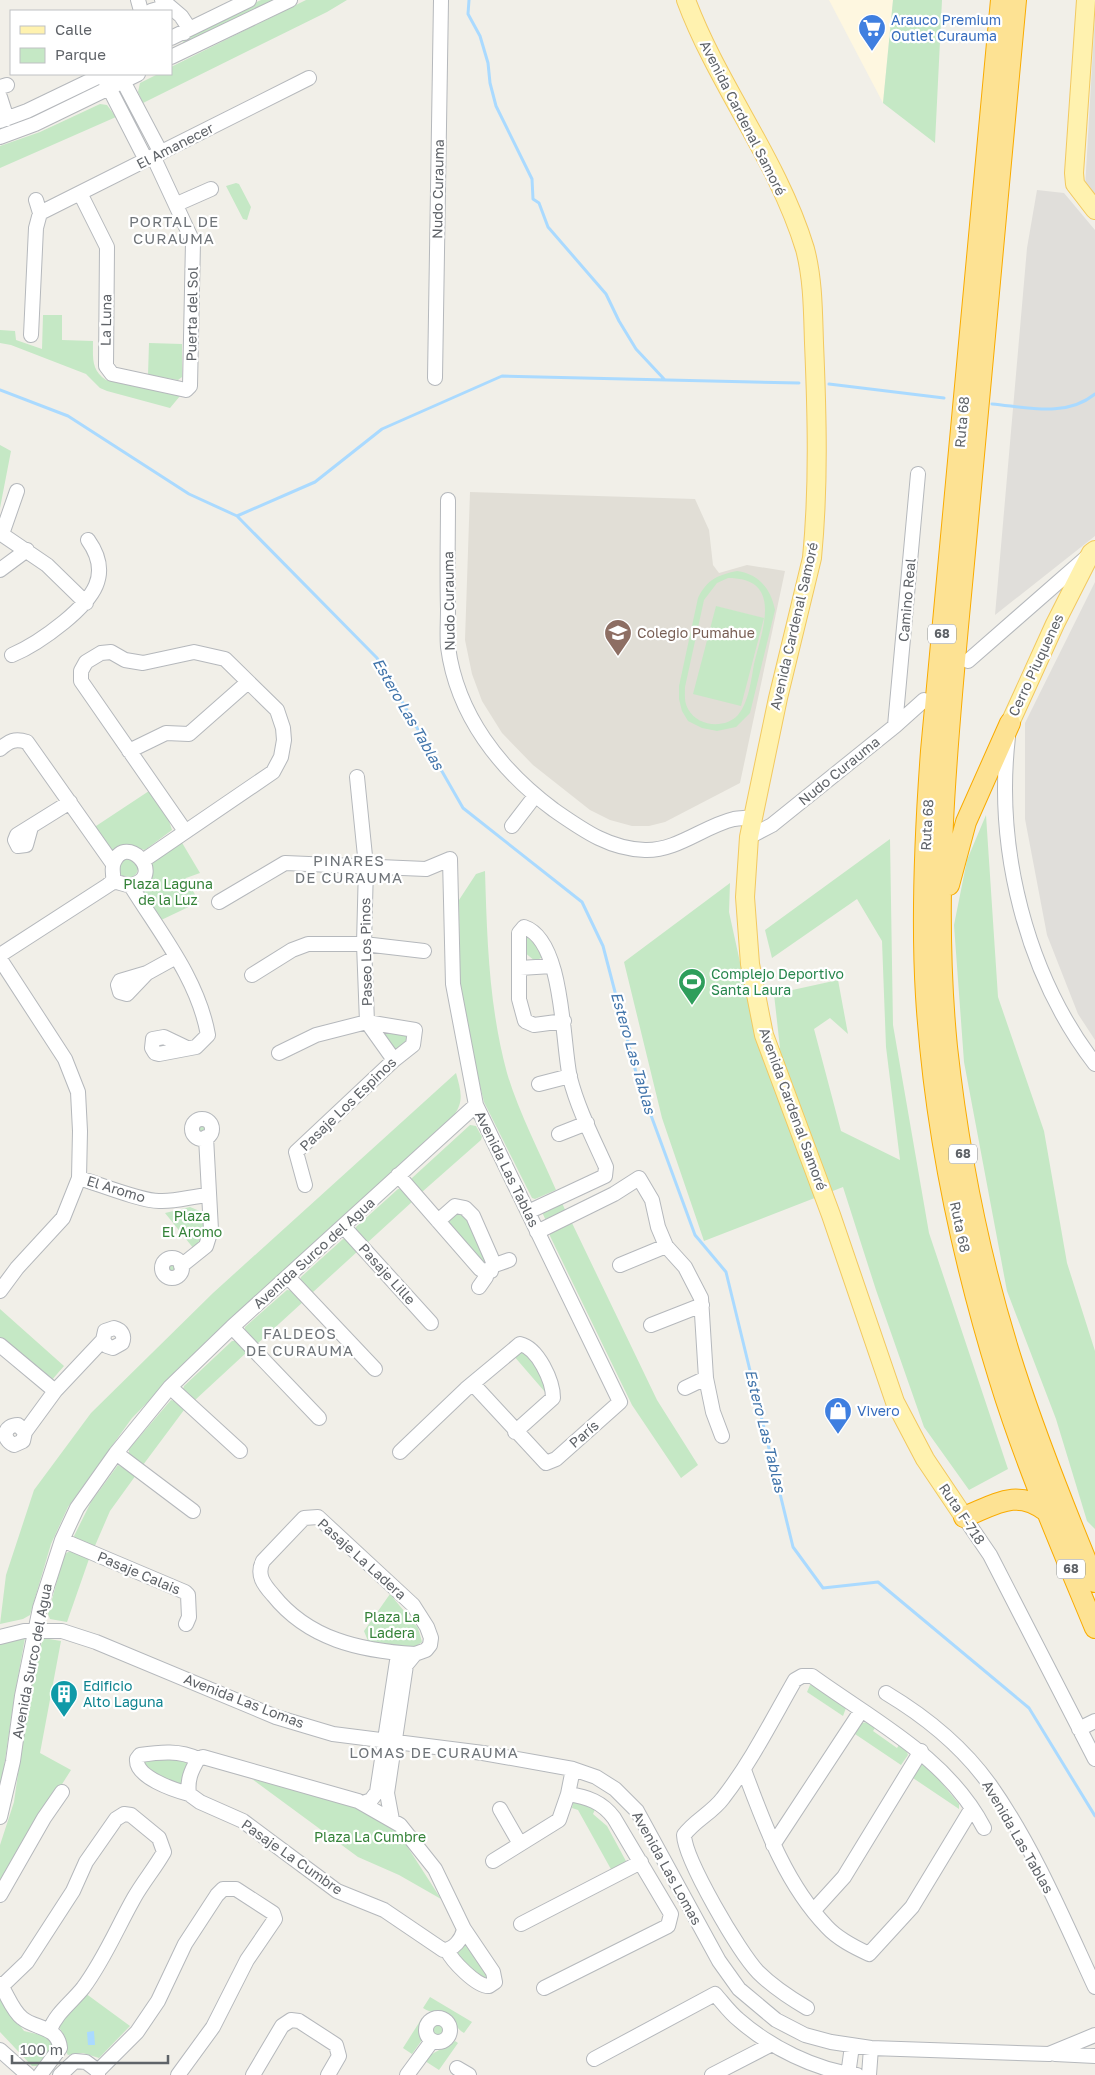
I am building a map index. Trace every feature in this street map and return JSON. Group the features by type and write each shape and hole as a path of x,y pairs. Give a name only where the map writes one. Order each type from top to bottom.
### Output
{"highway":[{"name":"Ruta 68","path":"1001,0 931,751 926,837 924,954 934,1080 959,1224 986,1336 1046,1511 1095,1628"},
{"name":"Ruta 68","path":"1016,0 948,734 942,833 941,934 944,1001 952,1089 981,1245 1014,1370 1037,1437 1095,1582"},
{"path":"941,934 953,867 966,822 1010,723"},
{"path":"1013,1498 1023,1481 1027,1458"},
{"path":"964,1517 1013,1498 1031,1502 1046,1511"},
{"path":"1072,1526 1095,1550"}],"main road":[{"name":"Avenida Cardenal Samoré","path":"686,0 714,65 778,181 805,250 812,290 817,458 817,502 813,550 778,698 749,837 745,877 745,917 750,964 764,1035 831,1215 846,1261"},
{"path":"1088,4 1074,173 1075,184 1095,210"},
{"name":"Cerro Piuquenes","path":"1010,723 1055,624 1093,552"},
{"name":"Ruta F-718","path":"846,1261 895,1402 925,1459 964,1517"}],"street":[{"path":"172,37 248,0"},
{"path":"172,56 290,0"},
{"name":"Nudo Curauma","path":"435,378 441,0"},
{"path":"165,4 181,16 189,28"},
{"path":"172,53 176,43 189,28"},
{"path":"2,90 4,120 83,79 99,75"},
{"name":"Puerta del Sol","path":"103,75 129,128 153,156"},
{"path":"106,75 123,81"},
{"path":"0,137 35,124 136,75"},
{"name":"El Amanecer","path":"31,335 38,206 80,193 309,78"},
{"name":"Puerta del Sol","path":"123,81 144,120 153,156 177,204 193,242 190,386 186,390"},
{"path":"129,128 144,120"},
{"path":"177,204 211,189"},
{"name":"La Luna","path":"80,193 107,252 106,366 112,374 186,390"},
{"name":"Camino Real","path":"895,726 918,474"},
{"path":"17,491 1,534 47,564 86,603"},
{"name":"Nudo Curauma","path":"448,500 448,646 454,677 465,708 478,732 493,753 535,796 584,831 601,841 624,849 648,850 666,847 734,819 753,817"},
{"path":"12,655 25,650 53,632 86,603 97,586 99,565 94,549 88,540"},
{"path":"0,570 27,550"},
{"path":"968,661 1093,552"},
{"path":"144,860 273,772 281,757 284,728 277,710 225,659 194,652 144,663 125,660 111,652 101,653 86,662 81,671 81,681 185,831"},
{"path":"129,751 166,732 189,734 248,682"},
{"name":"Nudo Curauma","path":"749,837 772,825 895,726 924,700"},
{"name":"Cerro Piuquenes","path":"1010,723 1006,768 1007,818 1018,898 1045,978 1071,1030 1095,1064"},
{"path":"0,749 9,741 20,739 27,742 113,864"},
{"name":"Paseo Los Pinos","path":"356,777 366,866 364,944 366,1022 394,1060"},
{"path":"512,826 535,796"},
{"path":"31,827 70,802"},
{"path":"0,1291 17,1268 63,1218 79,1178 80,1131 78,1092 65,1059 0,957 108,885 115,882 130,886 141,881 146,871 144,860 136,853 124,852 119,855 113,864 113,878 108,885"},
{"name":"Avenida Las Tablas","path":"426,869 450,859 453,984 476,1105 620,1402"},
{"path":"218,902 285,863 426,869 451,883"},
{"path":"130,886 176,957 204,1013 208,1035 196,1047 187,1048"},
{"path":"528,1212 605,1176 606,1167 586,1123 570,1076 564,1021 545,943 533,930 524,927 519,933 519,999 525,1021 534,1025 564,1021"},
{"path":"252,975 292,950 308,944 364,944 424,951"},
{"path":"147,973 176,957"},
{"path":"520,968 552,966"},
{"path":"279,1053 316,1035 366,1022"},
{"name":"Pasaje Los Espinos","path":"305,1185 296,1152 394,1060 413,1045 415,1030 366,1022"},
{"path":"539,1084 570,1076"},
{"name":"Avenida Surco del Agua","path":"0,1817 13,1761 22,1696 48,1578 62,1540 77,1508 116,1453 170,1387 232,1327 476,1105"},
{"path":"559,1134 586,1123"},
{"path":"181,1266 206,1246 211,1230 206,1137"},
{"path":"398,1175 480,1269 490,1269 509,1260"},
{"name":"El Aromo","path":"79,1178 156,1202 183,1201 192,1205 209,1200"},
{"path":"537,1232 614,1194 639,1178 652,1200 658,1227 666,1246 685,1267 694,1282 702,1304 706,1378 713,1412 722,1436"},
{"path":"438,1221 455,1206 465,1208 472,1216 491,1256 490,1269 479,1287"},
{"name":"Pasaje Lille","path":"343,1226 432,1323"},
{"path":"620,1265 666,1246"},
{"path":"288,1277 375,1370"},
{"path":"651,1325 702,1304"},
{"path":"232,1327 319,1418"},
{"path":"25,1432 55,1391 103,1340"},
{"path":"400,1452 473,1384 514,1347 520,1344 533,1350 552,1386 553,1398 515,1432 473,1384"},
{"path":"0,1345 55,1391"},
{"path":"685,1388 706,1378"},
{"path":"170,1387 240,1451"},
{"name":"París","path":"515,1432 546,1463 556,1458 620,1402"},
{"path":"116,1453 193,1511"},
{"name":"Pasaje La Ladera","path":"318,1517 413,1605 431,1638 426,1650 415,1654 394,1653 340,1642 311,1630 282,1606 265,1586 260,1576 260,1568 263,1561 304,1518 318,1517"},
{"name":"Ruta F-718","path":"964,1517 990,1555 1095,1759"},
{"name":"Pasaje Calais","path":"62,1540 185,1592 188,1595 189,1617 186,1624"},
{"name":"Avenida Las Lomas","path":"0,1637 36,1630 62,1631 96,1642 276,1717 333,1734 391,1740 577,1770 596,1777 615,1789 637,1811 719,1961 740,1989 766,2012 791,2028 813,2037 852,2046 871,2048 1095,2056"},
{"name":"Pasaje La Ladera","path":"391,1740 397,1693 397,1664 394,1653"},
{"name":"Pasaje La Ladera","path":"397,1693 406,1665 415,1654"},
{"path":"807,2008 786,1995 757,1971 714,1904 684,1845 684,1835 693,1823 722,1801 744,1770 795,1680 802,1676 812,1676 860,1711 921,1751 948,1778 972,1808 984,1828"},
{"name":"Avenida Las Tablas","path":"886,1693 936,1728 968,1758 990,1784 1046,1882 1095,1987"},
{"path":"773,1845 860,1711"},
{"path":"1079,1729 1095,1721"},
{"path":"363,1803 371,1800 377,1792 386,1767 391,1740"},
{"path":"814,1910 844,1877 921,1751"},
{"name":"Pasaje La Cumbre","path":"184,1752 198,1759 210,1758 363,1803 400,1825 435,1869 464,1929 494,1972 495,1982 489,1986 482,1986 452,1960 447,1950 443,1950 384,1910 337,1891 243,1821 200,1802 189,1794 165,1787 138,1768 137,1758 140,1755 147,1754 184,1752"},
{"path":"189,1794 189,1778 198,1759"},
{"path":"386,1767 387,1800 392,1820"},
{"path":"493,1861 559,1820 573,1795 577,1770"},
{"path":"744,1770 773,1845 787,1873 828,1928 849,1944 869,1954 912,1908 972,1808"},
{"path":"0,1895 44,1818 62,1792"},
{"path":"544,1988 668,1926 672,1914 623,1830 606,1808 596,1801 573,1795"},
{"path":"500,1809 520,1844"},
{"path":"40,2075 60,2048 58,2038 50,2030 31,2025 20,2016 1,1985 27,1962 73,1891 86,1862 116,1820 124,1814 131,1815 160,1838 164,1852 158,1864 134,1898 109,1947 88,1980 53,2021 50,2030"},
{"path":"521,1924 641,1862"},
{"path":"60,2075 67,2066 79,2061 86,2062 98,2073 143,2024 158,2001 185,1944 216,1895 223,1889 236,1889 273,1913 275,1919 247,1960 213,2027 178,2075"},
{"path":"447,1950 460,1938 464,1929"},
{"path":"594,2059 715,1994 738,2020 772,2044 805,2060 851,2075 852,2046"},
{"path":"253,2075 282,2026 292,2020 299,2021 336,2045 339,2056 328,2075"},
{"name":"Avenida Las Lomas","path":"1049,2054 1095,2035"},
{"path":"407,2075 432,2041"},
{"path":"712,2075 772,2044"},
{"path":"869,2075 871,2048"},
{"path":"0,2050 28,2075"}],"shaded area":[{"name":"Arauco Premium Outlet Curauma","path":"829,0 893,0 883,103"},
{"path":"1095,14 1095,199 1085,188"},
{"path":"1037,190 1064,193 1095,230 1095,536 995,615 1027,248"},
{"name":"Colegio Pumahue","path":"470,492 695,499 709,530 713,565 719,573 747,565 785,571 740,783 665,822 649,826 632,826 610,820 590,810 533,765 502,733 482,701 472,674 465,640"},
{"path":"1095,582 1095,1040 1078,1014 1047,935 1025,819 1025,723"}],"green space":[{"path":"261,0 279,0 185,45 183,43 184,37"},
{"path":"306,0 347,0 327,12 143,103 138,92 140,83 156,75 172,75 172,67"},
{"path":"893,0 942,0 935,143 883,103"},
{"path":"96,85 96,91 0,132 0,125"},
{"path":"100,104 107,105 116,117 0,168 0,146 40,132"},
{"path":"239,184 251,207 247,220 243,219 226,186"},
{"path":"43,315 62,315 62,340 93,341 95,368 106,380 180,396 170,408 107,391 100,388 86,374 11,345 0,343 0,330 15,331 16,340 42,349"},
{"path":"149,343 182,344 182,377 178,380 148,375"},
{"path":"0,445 11,451 0,508"},
{"path":"737,571 752,575 758,579 767,589 775,610 750,713 736,727 717,731 702,728 688,721 682,711 679,699 679,686 698,598 713,579","holes":["728,578 746,580 757,587 763,596 765,608 764,622 745,704 733,720 719,724 698,720 692,715 686,704 685,687 704,600 717,583"]},
{"path":"716,606 764,618 741,706 693,694"},
{"name":"Plaza Laguna de la Luz","path":"149,791 168,818 172,830 145,850 128,846 108,851 93,828"},
{"path":"986,815 998,997 1044,1131 1067,1263 1095,1351 1095,1529 1087,1521 1056,1419 1007,1291 964,1062 954,925 967,860"},
{"path":"890,839 893,1025 929,1233 1008,1469 969,1490 924,1427 876,1290 843,1187 704,1241 662,1118 624,962 730,883 729,912 759,1049 780,1048 774,994 838,980 848,1034 830,1018 814,1029 841,1131 900,1160 886,1047 882,941 857,899 772,958 765,930"},
{"name":"Plaza Laguna de la Luz","path":"181,841 200,873 186,878 199,902 157,922 137,891 149,882 152,864 164,851"},
{"path":"128,858 135,861 138,868 135,875 128,878 121,875 118,868 121,861"},
{"path":"485,871 490,973 501,1048 517,1102 556,1190 535,1199 532,1198 484,1102 471,1048 460,985 459,900 476,874"},
{"path":"528,932 543,951 541,958 535,961 524,952 524,935"},
{"path":"383,1032 408,1033 407,1042 395,1051"},
{"path":"456,1073 461,1100 454,1115 222,1327 132,1418 68,1507 51,1544 30,1615 23,1619 0,1624 6,1575 34,1490 91,1413 213,1293"},
{"path":"200,1122 204,1122 208,1128 204,1134 200,1134 196,1130 196,1126"},
{"path":"470,1125 476,1126 482,1137 481,1140 422,1192 412,1178"},
{"path":"398,1189 401,1189 413,1201 367,1243 356,1230 356,1227"},
{"path":"562,1203 567,1214 547,1223 542,1212"},
{"name":"Plaza El Aromo","path":"190,1207 207,1214 204,1233 194,1249 165,1213"},
{"path":"458,1211 468,1218 489,1260 485,1266 446,1220"},
{"path":"572,1223 657,1400 698,1465 681,1478 632,1405 550,1236 550,1233"},
{"path":"343,1239 347,1239 358,1251 312,1293 300,1281 301,1277"},
{"path":"170,1262 174,1262 178,1268 174,1274 170,1274 166,1270 166,1266"},
{"path":"287,1290 293,1291 304,1301 257,1344 245,1332 245,1327"},
{"path":"0,1309 64,1366 51,1381 0,1338"},
{"path":"232,1341 235,1341 247,1352 194,1401 183,1389 184,1386"},
{"path":"520,1349 528,1351 548,1390 545,1392 513,1355"},
{"path":"171,1400 184,1410 143,1465 129,1454 129,1449"},
{"path":"118,1465 136,1475 110,1511 94,1548 75,1539 74,1536 91,1502"},
{"path":"68,1552 73,1552 89,1559 67,1622 50,1619 48,1614 64,1555"},
{"name":"Plaza La Ladera","path":"390,1594 418,1628 422,1642 413,1648 368,1641 364,1631"},
{"path":"25,1638 14,1699 0,1794 0,1643"},
{"path":"43,1638 61,1641 40,1753 71,1770 0,1882 0,1845 14,1802 31,1682"},
{"path":"810,1685 815,1685 846,1708 843,1716 807,1692"},
{"path":"867,1722 875,1728 873,1731 897,1748 899,1745 907,1752 908,1755 901,1765 855,1734 862,1723"},
{"path":"141,1758 194,1760 184,1789 162,1782 140,1761"},
{"path":"922,1764 926,1764 959,1804 959,1809 913,1778"},
{"name":"Plaza La Cumbre","path":"252,1779 357,1805 396,1829 441,1899 399,1875 358,1857"},
{"path":"579,1801 596,1807 593,1814 607,1826 627,1863 612,1871 578,1810 572,1808 573,1803"},
{"path":"464,1941 492,1973 488,1984 451,1954"},
{"path":"85,1993 130,2026 99,2058 83,2053 68,2055 64,2049 65,2037 59,2027 59,2023"},
{"path":"0,1997 24,2031 45,2036 51,2040 51,2048 37,2066 32,2066 0,2032"},
{"path":"430,1997 472,2022 464,2033 447,2016 423,2008"},
{"path":"422,2018 422,2040 412,2054 403,2048"},
{"path":"438,2021 444,2024 447,2030 444,2036 438,2039 432,2036 429,2030 432,2024"},
{"path":"455,2041 458,2043 439,2070 425,2061 432,2054"}],"water":[{"path":"94,2031 95,2045 88,2045 87,2032"}],"waterway":[{"path":"469,0 468,14 480,36 488,63 490,83 496,106 532,179 533,199 539,203 548,227 606,294 619,321 636,349 664,379"},
{"path":"237,516 315,482 382,429 502,376 799,383"},
{"path":"829,384 944,398"},
{"name":"Estero Las Tablas","path":"0,390 68,416 189,494 237,516 377,658 463,808 582,902 603,946 638,1080 695,1235 726,1272 793,1547 823,1588 878,1582 1029,1708 1095,1816"},
{"path":"992,404 1059,409 1084,401 1095,394"}],"place":[{"name":"Arauco Premium Outlet Curauma","path":"872,52"},
{"name":"Colegio Pumahue","path":"618,657"},
{"name":"Complejo Deportivo Santa Laura","path":"692,1006"},
{"name":"Vivero","path":"838,1435"},
{"name":"Edificio Alto Laguna","path":"64,1718"}],"district":[{"name":"PORTAL DE CURAUMA","path":"174,230"},
{"name":"PINARES DE CURAUMA","path":"349,870"},
{"name":"FALDEOS DE CURAUMA","path":"300,1342"},
{"name":"LOMAS DE CURAUMA","path":"434,1753"}]}
